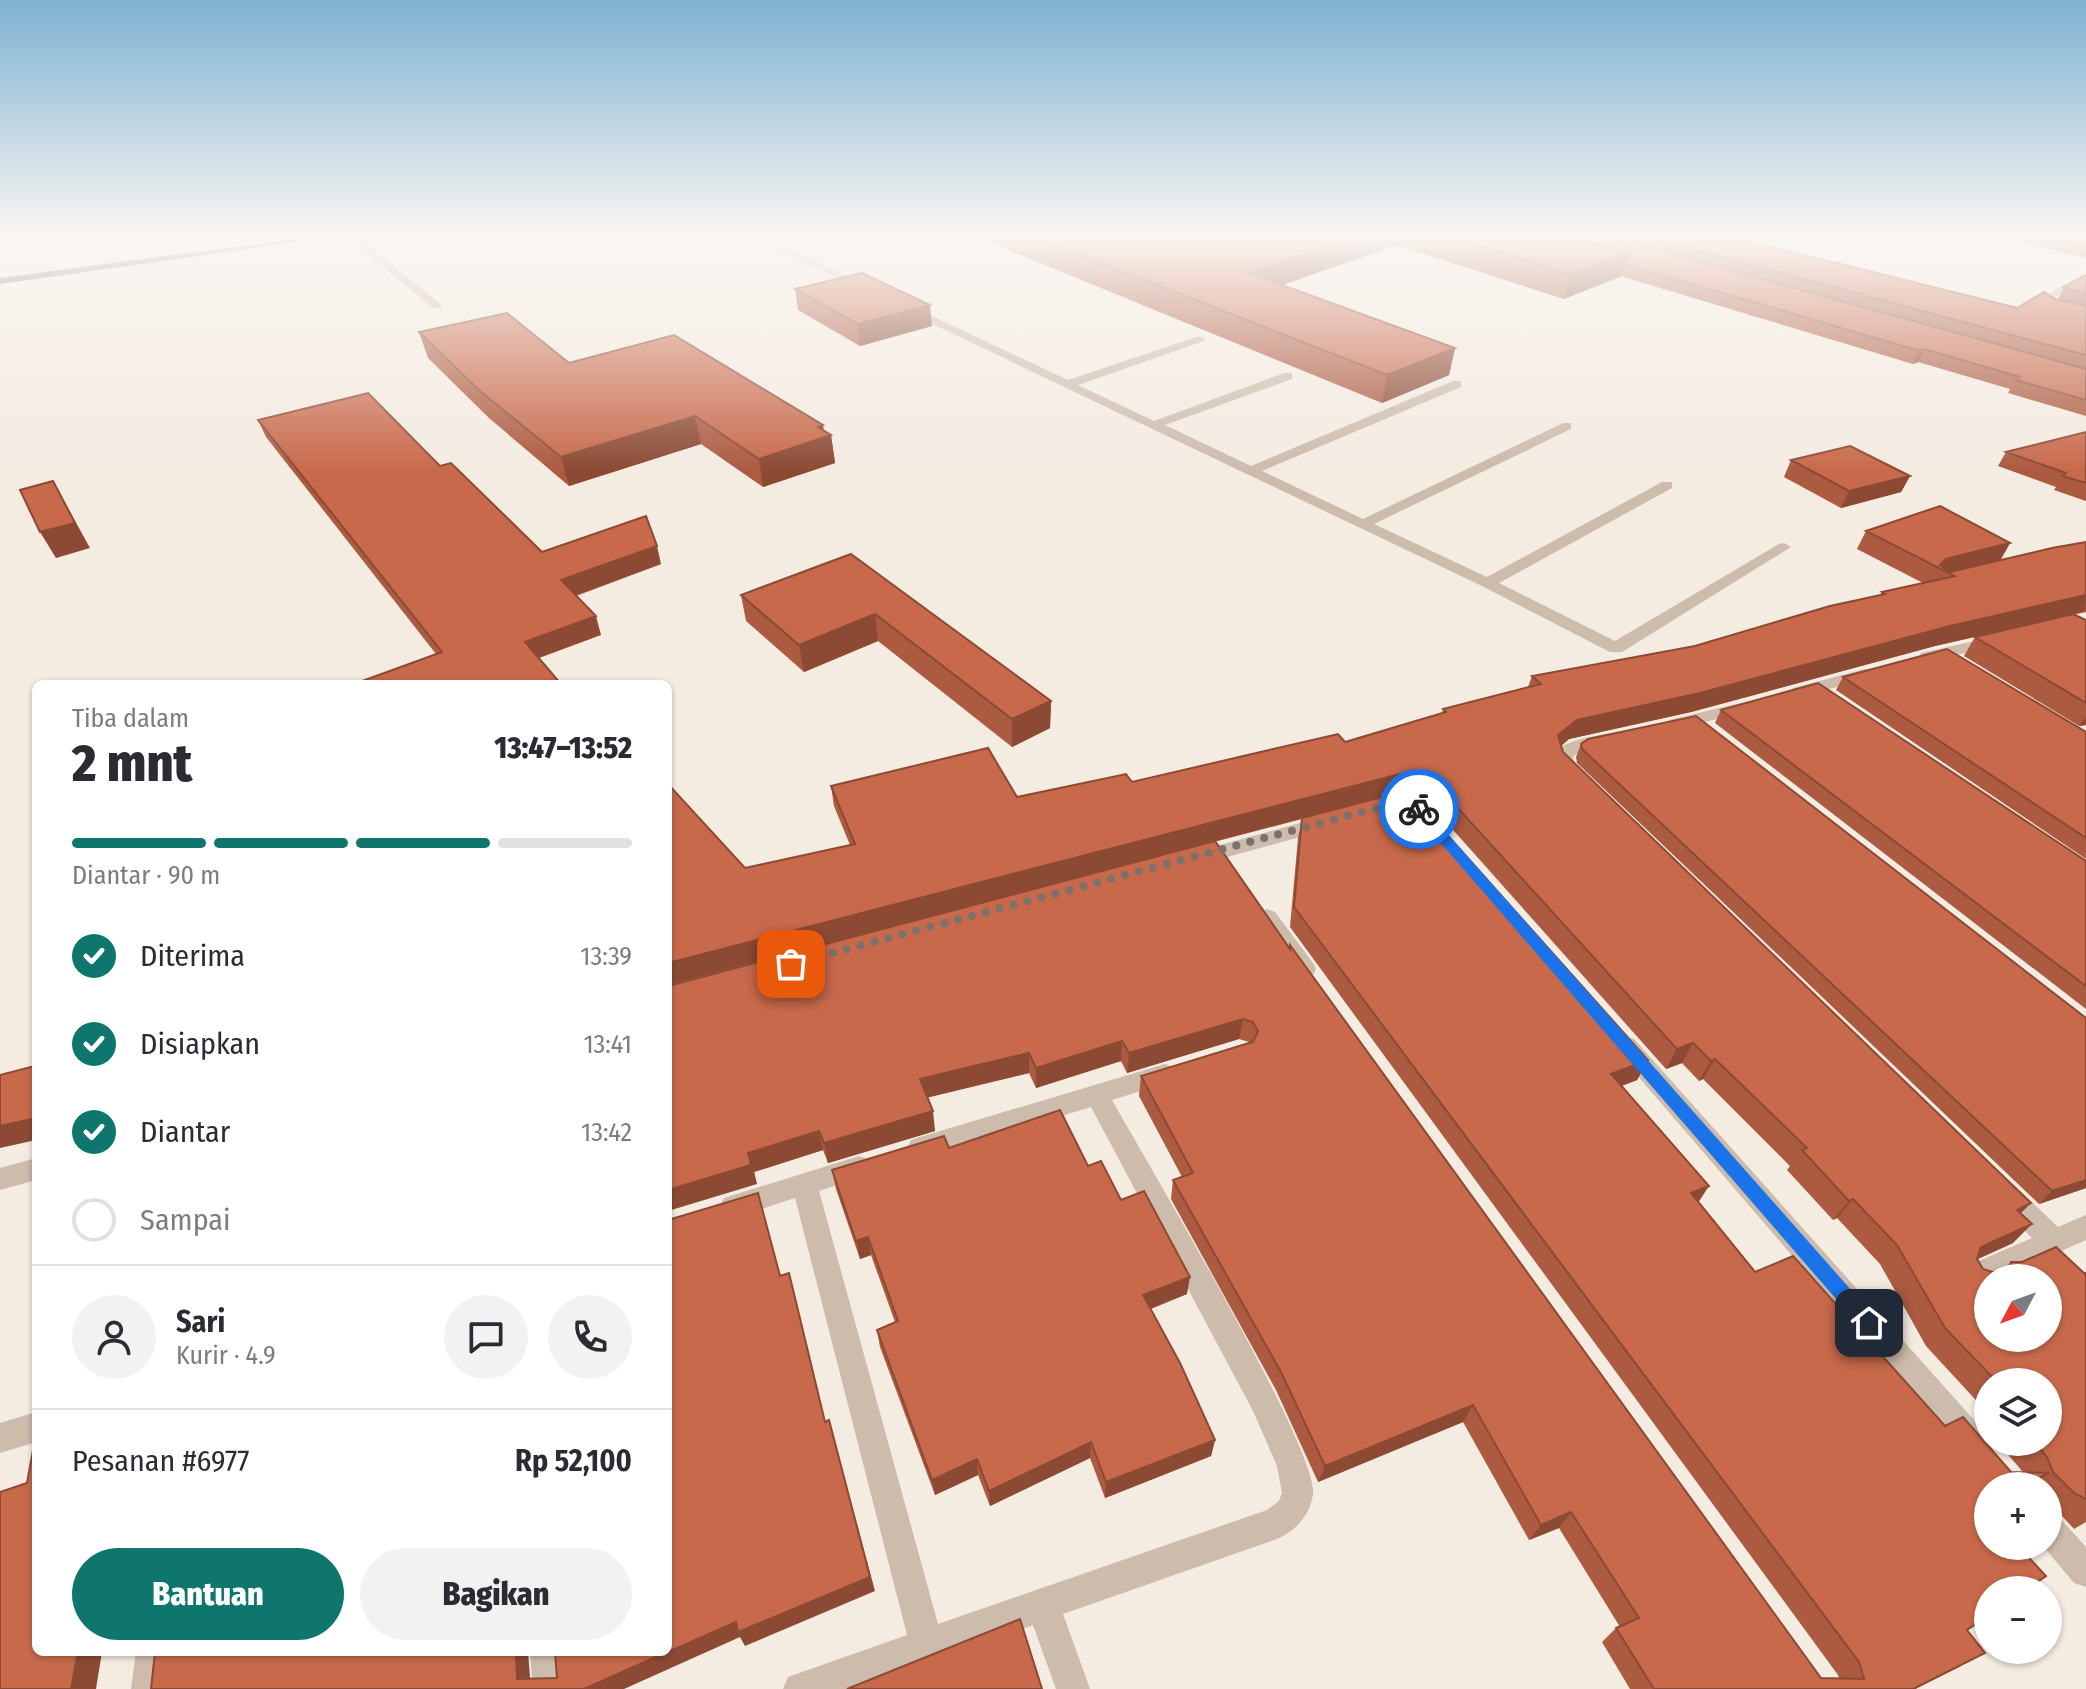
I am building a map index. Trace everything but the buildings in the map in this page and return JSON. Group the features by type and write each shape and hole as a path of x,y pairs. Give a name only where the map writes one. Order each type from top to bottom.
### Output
{"street":[{"path":"920,314 1487,583 1616,648 1784,547"},
{"path":"1068,384 1200,339"},
{"path":"1154,425 1288,376"},
{"path":"1250,471 1457,384"},
{"path":"1363,524 1567,426"},
{"path":"1487,583 1667,485"},
{"path":"1914,661 2019,636"},
{"path":"1942,653 1968,669"},
{"path":"1785,696 1886,669"},
{"path":"1816,688 1842,706"},
{"path":"1665,727 1755,704"},
{"path":"1694,720 1719,740"},
{"path":"1588,788 1565,766 1563,754 1576,746 1620,736"},
{"path":"1174,864 1352,816"},
{"path":"1220,852 1322,994"},
{"path":"1607,1024 1991,1462"},
{"path":"713,1212 1182,1069"},
{"path":"800,1689 1277,1523 1290,1512 1298,1493 1292,1464 1263,1401 1097,1095"},
{"path":"0,1179 32,1170"},
{"path":"1985,1173 2053,1240"},
{"path":"804,1183 926,1643"},
{"path":"2001,1264 2086,1227"},
{"path":"0,1438 32,1428"},
{"path":"2062,1544 2086,1571"},
{"path":"1043,1606 1073,1689"},
{"path":"148,1689 152,1656"},
{"path":"547,1656 550,1689"}],"way so far":[{"path":"791,964 1396,803 1410,804 1419,809"}],"route":[{"path":"1419,809 1869,1323"}]}
